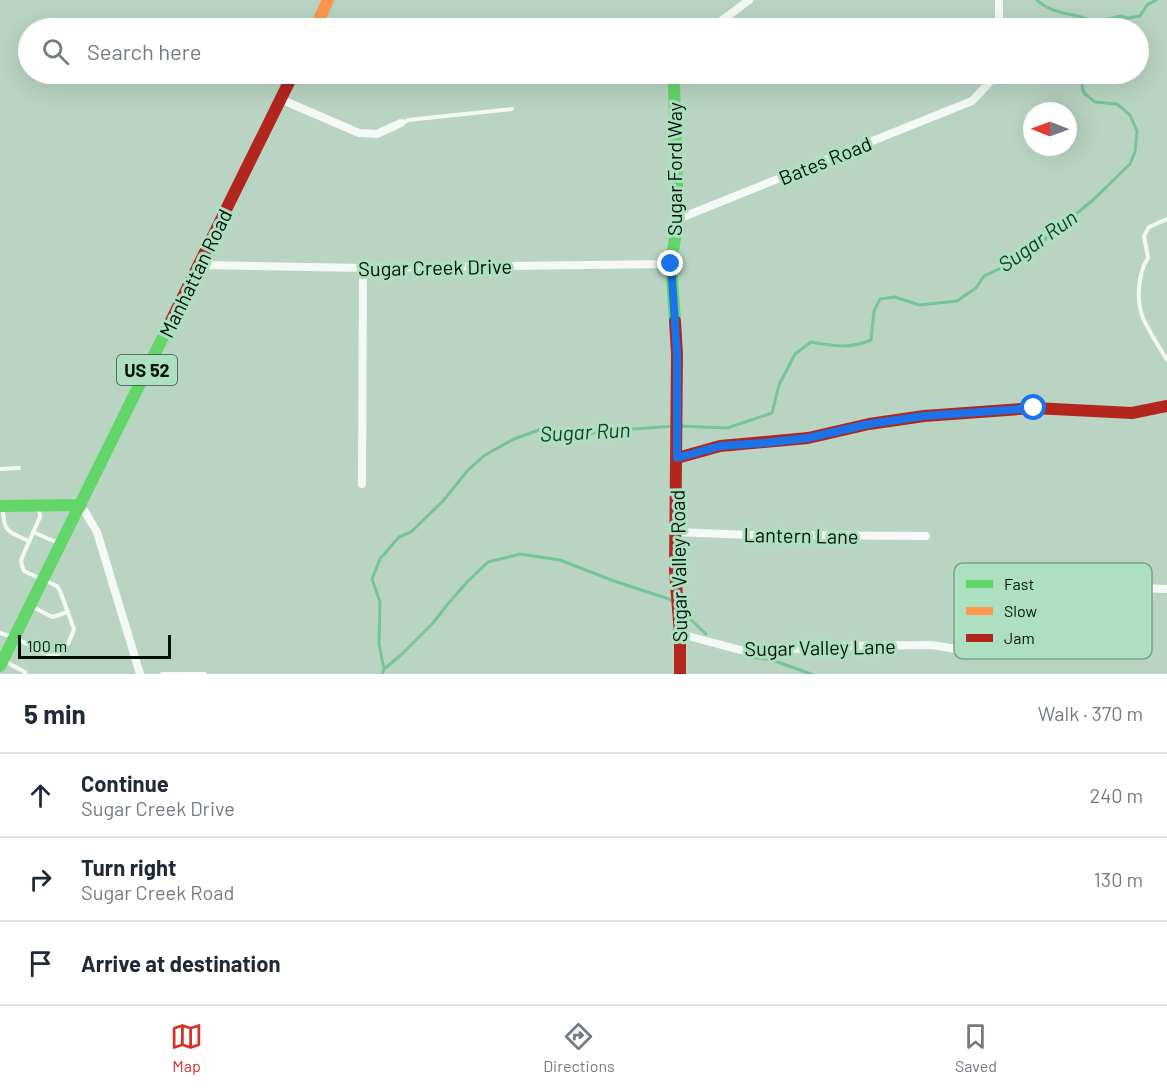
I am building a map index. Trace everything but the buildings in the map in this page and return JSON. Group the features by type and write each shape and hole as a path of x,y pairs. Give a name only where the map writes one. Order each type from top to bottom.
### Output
{"street":[{"path":"320,18 328,0"},
{"path":"725,18 748,0"},
{"path":"999,0 999,18"},
{"name":"Manhattan Road","path":"2,663 288,84"},
{"name":"Sugar Ford Way","path":"674,84 678,219 671,264 677,354 677,409"},
{"name":"Bates Road","path":"678,219 972,101 988,84"},
{"path":"280,99 359,133 377,134 401,123"},
{"name":"Sugar Creek Drive","path":"199,265 363,268 671,264"},
{"path":"362,484 363,268"},
{"path":"677,451 808,438 869,424 924,416 1034,408 1132,413 1167,406"},
{"name":"Sugar Valley Road","path":"677,409 675,571 680,634 680,674"},
{"path":"1,506 81,505 97,532 140,674"},
{"name":"Lantern Lane","path":"675,532 750,535 926,536"},
{"path":"1152,588 1167,589"},
{"name":"Sugar Valley Lane","path":"680,634 748,652 840,646 932,645 954,649"}],"lane":[{"path":"401,123 408,120 512,109"},
{"path":"1167,219 1149,227 1144,236 1148,258 1142,267 1139,286 1142,317 1167,360"},
{"path":"0,468 19,468"},
{"path":"1,506 4,525 11,533 29,541"},
{"path":"0,633 51,656 64,650 74,629 57,586 24,570 22,566 21,560 40,517 39,506"},
{"path":"33,532 61,545"},
{"path":"31,606 52,617 68,612"},
{"path":"2,663 25,672 25,674"},
{"path":"162,674 205,674"}],"waterway":[{"name":"Sugar Run","path":"1037,0 1050,9 1084,18"},
{"path":"1128,18 1140,16 1147,5 1156,0"},
{"path":"1112,18 1121,16 1128,18"},
{"name":"Sugar Run","path":"680,426 727,428 772,413 779,385 795,354 811,342 848,346 871,340 874,311 880,299 895,297 919,305 957,301 976,288 984,276 1014,262 1093,200 1130,164 1135,152 1137,131 1130,115 1117,104 1095,102 1085,94 1083,84"},
{"name":"Sugar Run","path":"382,674 384,669 379,644 380,602 372,579 380,559 399,537 411,532 443,501 468,470 485,455 514,439 539,430 573,436 674,426"},
{"path":"384,669 433,623 467,582 488,562 520,554 560,560 671,601"},
{"path":"687,616 706,634"},
{"path":"749,655 772,660 811,674"}],"traffic: fast":[{"path":"674,84 678,219 671,264 675,321"},
{"path":"0,666 171,321"},
{"path":"0,506 81,505"}],"traffic: slow":[{"path":"320,18 328,0"}],"traffic: jam":[{"path":"171,321 288,84"},
{"path":"675,321 677,354 675,571 680,634 680,674"},
{"path":"677,458 720,446 808,438 869,424 924,416 1034,408 1132,413 1167,406"}],"route":[{"path":"671,264 677,354 677,458 720,446 808,438 869,424 924,416 1034,408"}]}
